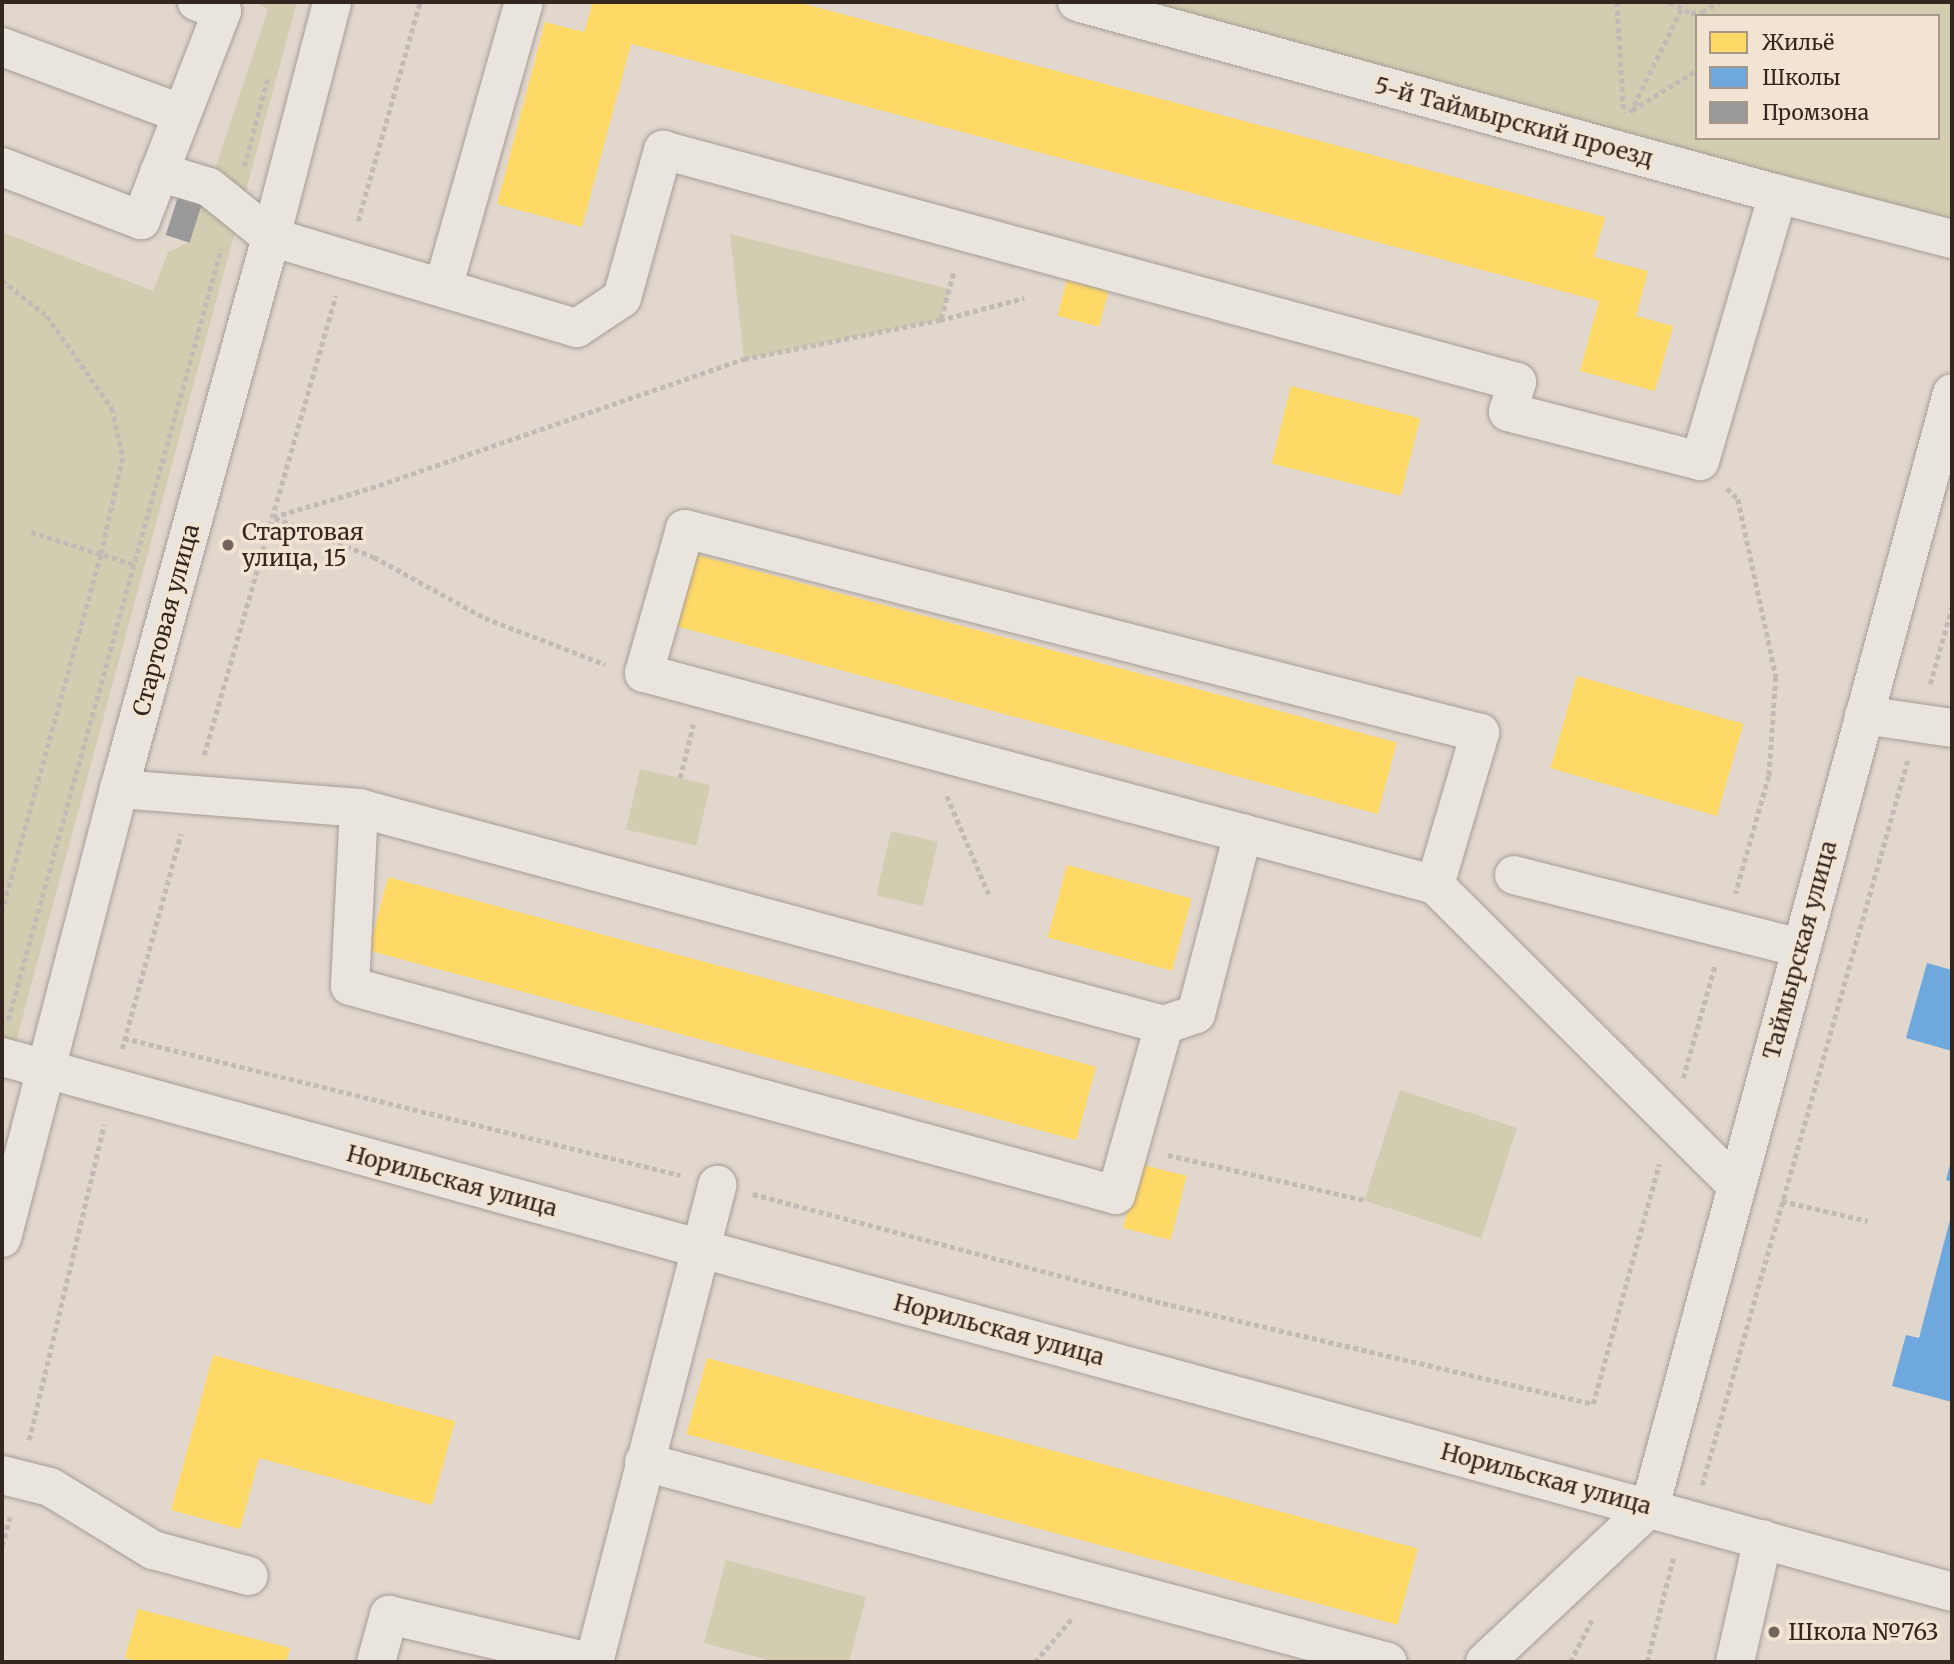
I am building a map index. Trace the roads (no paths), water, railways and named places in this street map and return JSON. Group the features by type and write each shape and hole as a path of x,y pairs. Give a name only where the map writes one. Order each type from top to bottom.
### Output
{"street":[{"path":"2,167 141,220 222,11 197,2"},
{"name":"Стартовая улица","path":"2,1238 119,789 271,237 332,2"},
{"path":"443,288 524,2"},
{"name":"5-й Таймырский проезд","path":"1077,2 1626,138 1778,194 1952,239"},
{"path":"2,47 182,114"},
{"path":"159,172 209,187 271,237 577,328 622,298 663,150 1517,382 1508,412 1700,461 1778,194"},
{"name":"Таймырская улица","path":"1650,1507 1952,393"},
{"path":"1436,885 1480,733 685,529 644,673 1436,885 1737,1186"},
{"path":"1864,715 1936,726"},
{"path":"119,789 359,808 1164,1025 1196,1014 1243,833"},
{"path":"359,808 350,986 1116,1195 1164,1025"},
{"path":"1514,875 1801,948"},
{"name":"Норильская улица","path":"3,1045 45,1070 112,1089 1650,1507 1952,1592"},
{"path":"376,1662 389,1615 592,1662 717,1185"},
{"path":"644,1462 1388,1662"},
{"path":"11,1477 50,1487 153,1550 248,1576"},
{"path":"1485,1662 1650,1507"},
{"path":"1735,1662 1763,1539"}],"place":[{"name":"Стартовая улица, 15","path":"228,545"},
{"name":"Школа №763","path":"1774,1632"}]}
